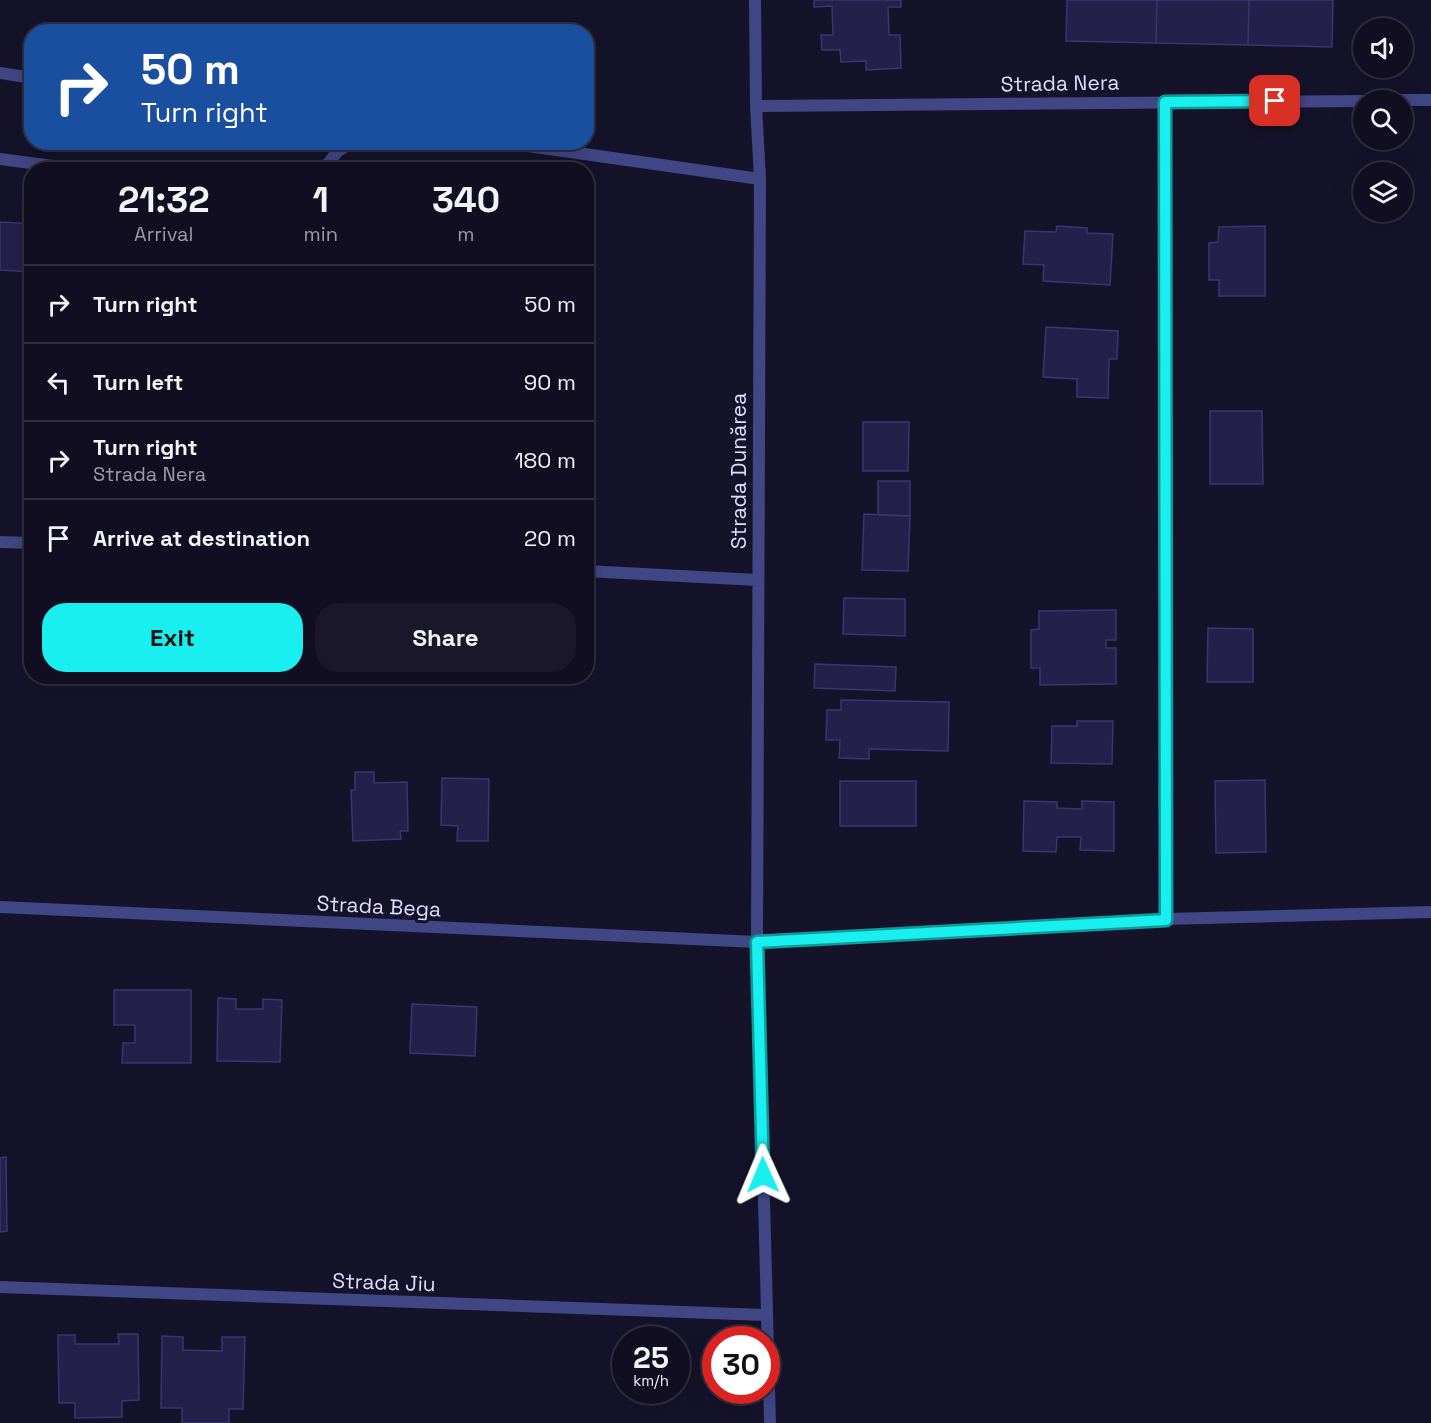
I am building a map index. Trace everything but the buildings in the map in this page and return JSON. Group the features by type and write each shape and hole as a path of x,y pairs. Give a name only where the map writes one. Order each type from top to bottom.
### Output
{"street":[{"name":"Strada Dunărea","path":"755,0 756,106 760,179 757,942 770,1423"},
{"path":"0,73 24,77"},
{"path":"1413,100 1431,100"},
{"name":"Strada Nera","path":"756,106 1353,101"},
{"path":"1165,102 1166,920"},
{"path":"329,162 340,150"},
{"path":"556,150 760,179"},
{"path":"0,159 24,162"},
{"path":"0,542 24,543"},
{"path":"594,572 757,580"},
{"name":"Strada Bega","path":"0,907 757,942 1166,920 1431,912"},
{"name":"Strada Jiu","path":"0,1287 767,1315"}],"route":[{"path":"763,1175 757,942 1166,920 1165,102 1275,101"}]}
